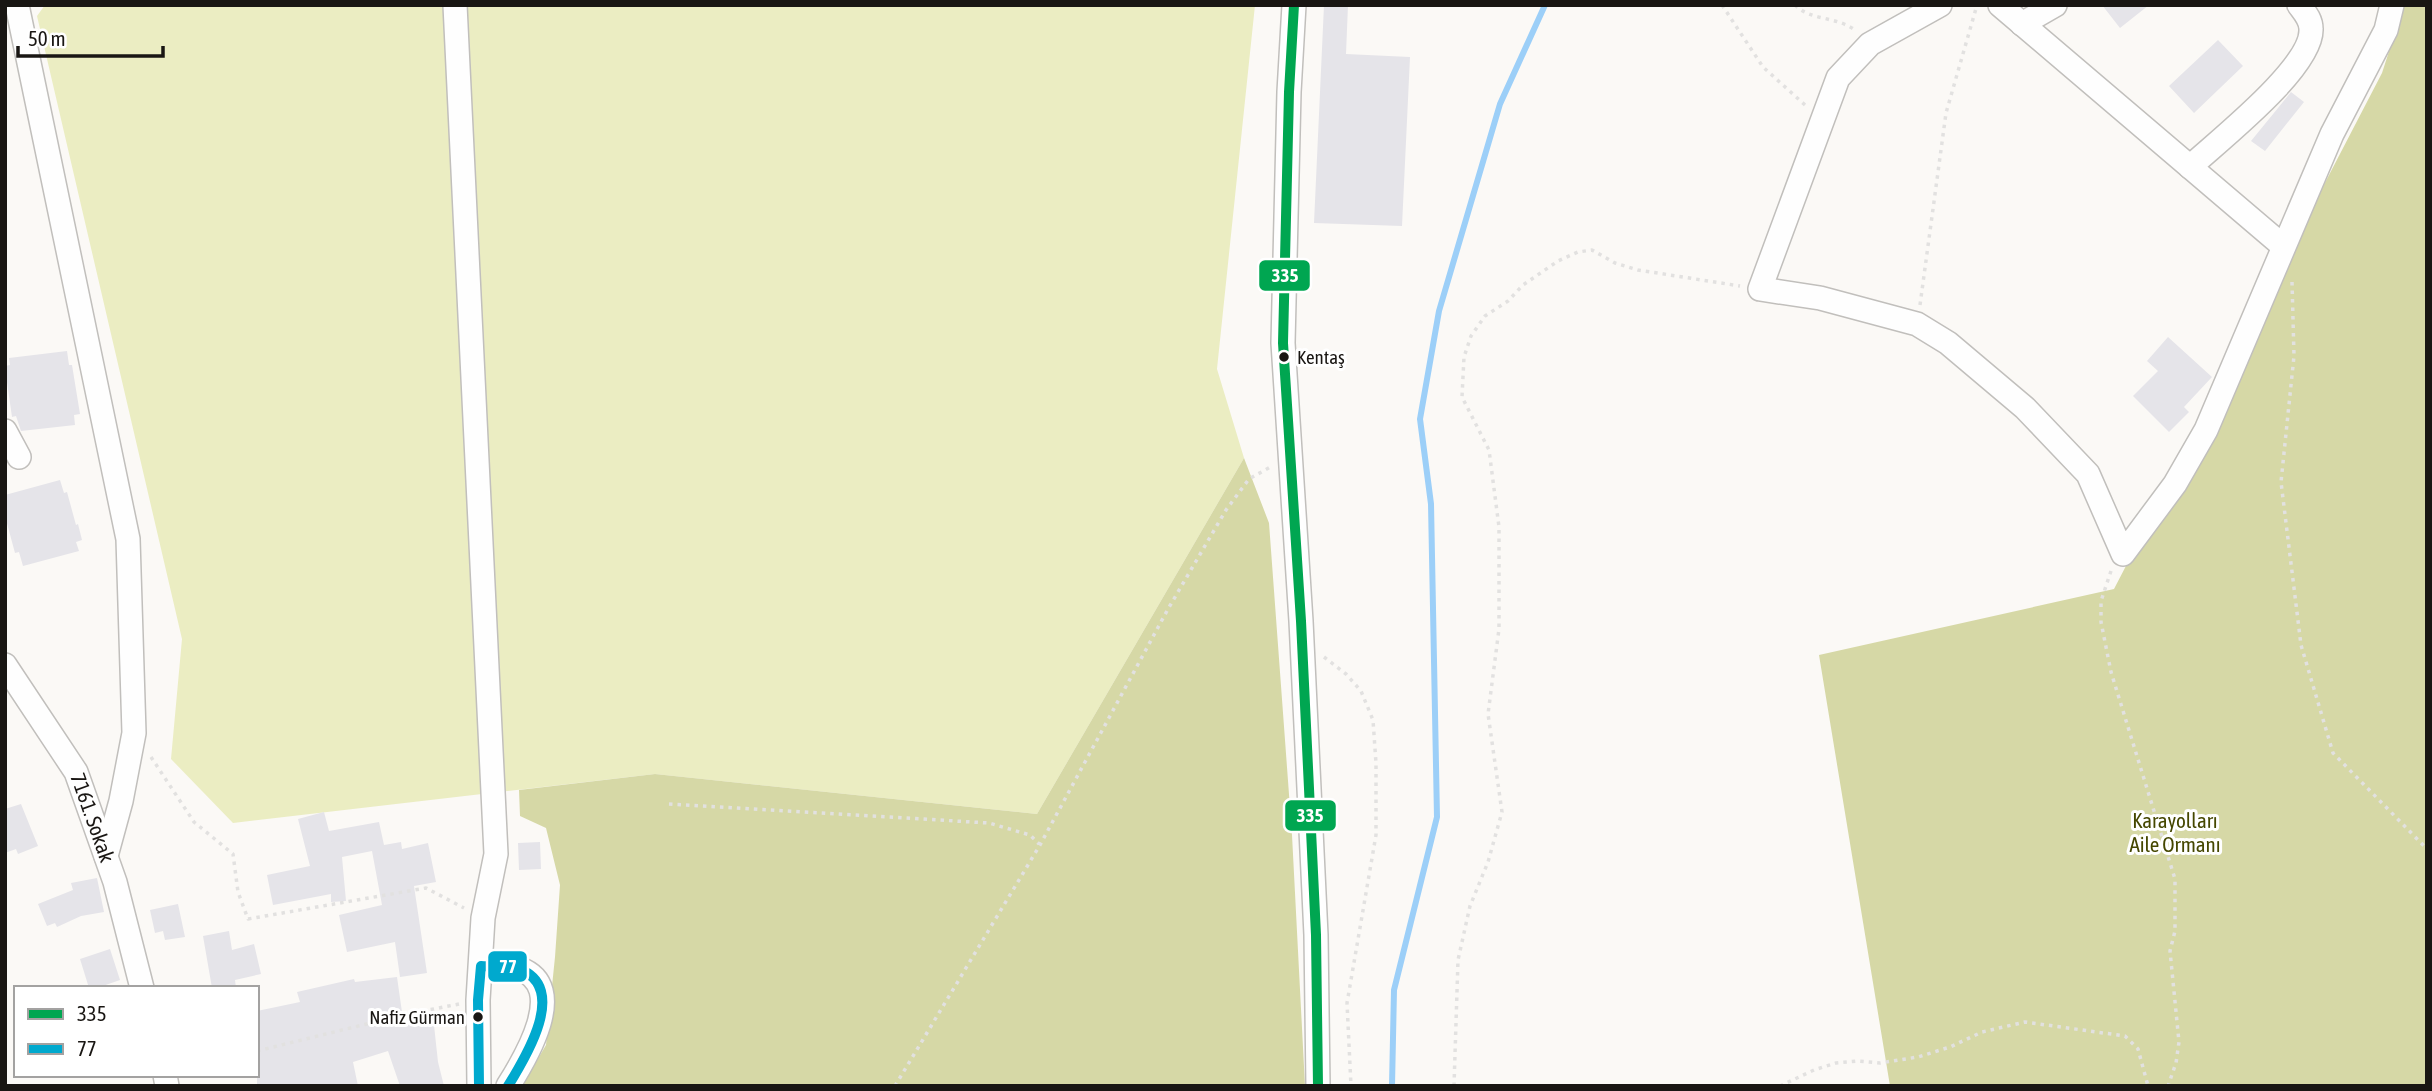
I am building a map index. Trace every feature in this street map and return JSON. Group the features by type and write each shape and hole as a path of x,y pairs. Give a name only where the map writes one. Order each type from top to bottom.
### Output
{"street":[{"path":"455,5 496,854 483,918 478,1000 479,1086"},
{"path":"1294,5 1289,92 1283,343 1301,621 1316,935 1318,1086"},
{"path":"1940,5 1870,44 1838,78 1760,289 1820,298 1917,324 1948,343 2025,408 2088,474 2123,554 2175,484 2206,430 2332,134 2386,30 2392,5"},
{"path":"2000,5 2283,246"},
{"path":"2022,24 2055,5"},
{"path":"2190,167 2282,83 2305,52 2311,38 2311,27 2299,5"},
{"path":"21,9 128,539 134,733 121,801 106,856"},
{"path":"5,431 19,457"},
{"name":"7161. Sokak","path":"5,665 76,772 115,882 141,986"},
{"path":"481,966 517,968 529,974 540,988 542,1010 537,1032 509,1086"}],"path":[{"path":"1722,5 1763,66 1822,121"},
{"path":"1795,5 1809,14 1850,26 1870,44"},
{"path":"1917,324 1946,113 1977,5"},
{"path":"2283,246 2292,284 2294,356 2281,482 2301,645 2333,753 2427,849"},
{"path":"1454,1086 1458,960 1471,906 1488,862 1502,812 1488,715 1499,629 1499,527 1489,450 1462,397 1464,357 1471,336 1485,316 1508,301 1523,285 1578,251 1592,250 1615,263 1637,270 1760,289"},
{"path":"895,1086 1040,845 1168,609 1226,510 1249,479 1266,468 1291,459"},
{"path":"2123,554 2112,566 2101,601 2101,622 2111,672 2175,879 2175,931 2171,960 2179,1042 2168,1086"},
{"path":"1319,649 1325,660 1346,674 1361,691 1373,720 1376,835 1347,1003 1351,1086"},
{"path":"134,733 194,821 233,854 238,892 248,919 426,888 483,918"},
{"path":"669,804 989,823 1030,835 1040,845"},
{"path":"259,1051 403,1015 478,1000"},
{"path":"1780,1086 1836,1063 1880,1063 1918,1057 1950,1048 1982,1032 2025,1022 2125,1036 2138,1049 2147,1086"}],"green space":[{"path":"45,5 1255,5 1217,369 1244,458 1037,814 655,774 233,823 171,759 182,639 37,16"},
{"name":"Karayolları Aile Ormanı","path":"2404,5 2427,5 2427,1086 1890,1086 1819,655 2114,589 2382,73"},
{"path":"1244,458 1269,523 1292,835 1305,1086 522,1086 546,1045 560,885 546,828 520,816 519,790 655,774 1037,814"}],"building":[{"path":"1324,5 1348,5 1346,54 1410,57 1402,226 1314,223"},
{"path":"2102,5 2149,5 2120,28"},
{"path":"2218,40 2243,66 2194,113 2169,86"},
{"path":"2291,92 2304,102 2265,151 2251,141"},
{"path":"2168,337 2212,377 2184,407 2189,412 2169,432 2133,396 2158,371 2147,361"},
{"path":"67,351 80,414 74,415 75,425 21,431 16,416 12,417 5,382 5,366 10,365 9,358"},
{"path":"60,480 64,493 67,492 76,525 78,524 82,540 76,542 79,551 23,566 19,552 15,553 5,516 5,495"},
{"path":"21,804 38,846 18,854 16,849 5,853 5,809"},
{"path":"324,812 329,831 379,822 384,845 401,842 402,849 428,843 436,882 414,886 427,973 400,977 395,942 347,952 339,915 382,905 372,851 342,857 346,901 331,902 331,894 273,905 267,875 310,866 298,819"},
{"path":"540,842 541,869 519,870 518,843"},
{"path":"97,878 104,912 81,916 57,927 55,923 47,926 38,904 73,890 71,883"},
{"path":"178,904 185,937 165,940 163,931 155,933 150,910"},
{"path":"229,931 232,950 254,944 261,974 235,980 236,986 212,986 203,936"},
{"path":"110,949 120,980 103,986 88,986 80,959"},
{"path":"397,977 403,1019 433,1016 438,1062 444,1086 400,1086 388,1051 353,1062 358,1086 257,1086 259,1011 300,1002 297,992 354,979 355,982"}],"waterway":[{"path":"1392,1086 1394,990 1437,817 1431,504 1420,419 1439,311 1500,104 1545,5"}],"transit line":[{"name":"335","path":"1294,5 1289,92 1283,343 1301,621 1316,935 1318,1086"},
{"name":"77","path":"479,1086 478,1000 481,966 519,969 534,978 541,991 542,1006 533,1041 508,1086"}],"place":[{"name":"Kentaş","path":"1284,357"},
{"name":"Nafiz Gürman","path":"478,1017"}]}
